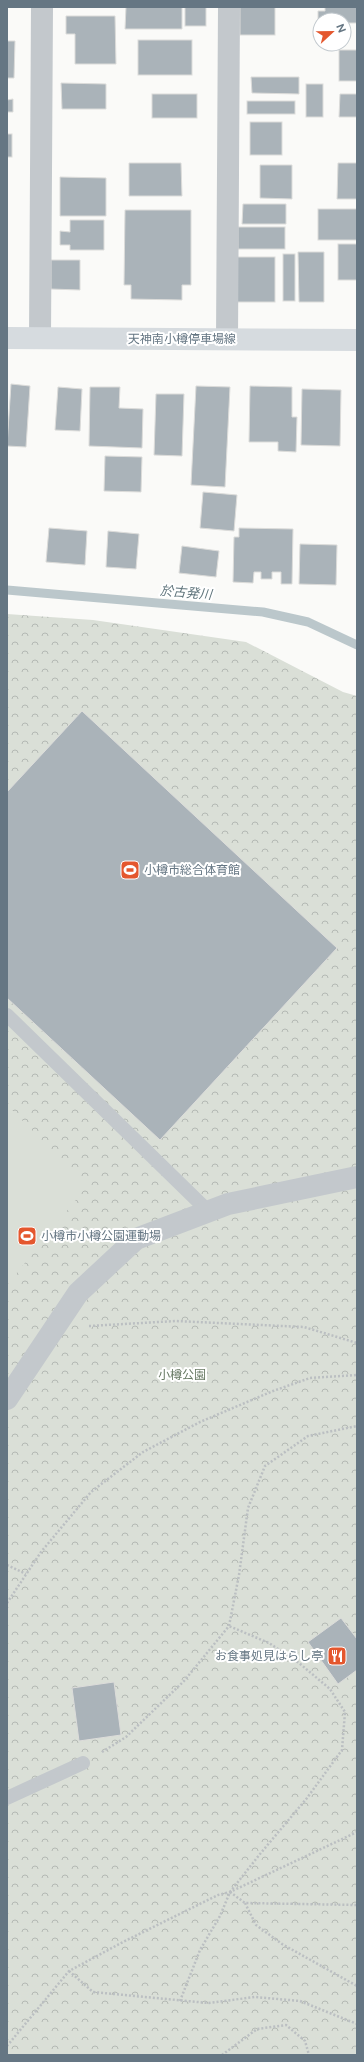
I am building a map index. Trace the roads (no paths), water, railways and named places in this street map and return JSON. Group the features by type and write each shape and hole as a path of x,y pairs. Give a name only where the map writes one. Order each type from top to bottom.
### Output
{"main road":[{"name":"天神南小樽停車場線","path":"7,338 357,340"}],"street":[{"path":"40,338 42,7"},
{"path":"227,339 229,7"},
{"path":"7,1399 78,1293 136,1239 228,1204 357,1177"}],"lane":[{"path":"7,1015 208,1211"},
{"path":"7,1798 83,1763"}],"waterway":[{"name":"於古発川","path":"7,590 263,612 308,622 357,645"}],"place":[{"name":"小樽市総合体育館","path":"130,870"},
{"name":"小樽市小樽公園運動場","path":"27,1236"},
{"name":"お食事処見はらし亭","path":"337,1656"}],"park label":[{"name":"小樽公園","path":"182,1375"}]}
